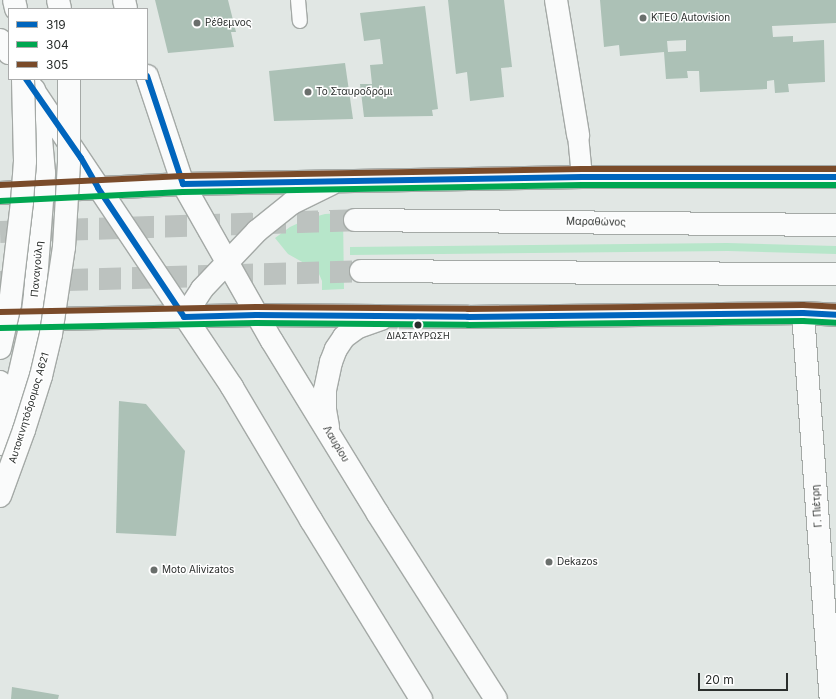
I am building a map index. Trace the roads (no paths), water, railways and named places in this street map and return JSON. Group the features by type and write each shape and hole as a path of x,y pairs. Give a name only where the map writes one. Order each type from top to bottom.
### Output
{"main road":[{"path":"556,0 578,135"},
{"path":"0,40 8,52"},
{"name":"Λαυρίου","path":"148,79 183,184 256,315 496,699"},
{"name":"Αυτοκινητόδρομος Α621","path":"0,496 24,430 41,376 51,334 64,247 69,162 69,80"},
{"path":"28,83 81,158 98,188 232,387 421,699"},
{"path":"0,348 10,304 22,202 28,83"},
{"name":"Παναγούλη","path":"0,444 7,422 32,319 43,191 44,173 41,135 28,83"},
{"path":"0,193 183,184 582,177 836,177"},
{"path":"184,317 202,289 257,231 292,203 336,182"},
{"name":"Μαραθώνος","path":"356,220 836,225"},
{"path":"361,271 836,274"},
{"path":"0,320 256,315 468,316 803,313 836,315"},
{"name":"Γ. Πιέτρη","path":"803,313 830,601 831,699"},
{"path":"330,434 325,410 325,390 331,362 336,349 344,337 358,327 373,320 408,315"},
{"path":"0,382 5,400 7,422"}],"street":[{"path":"578,135 582,177"}],"lane":[{"path":"298,0 300,21"}],"tunnel":[{"path":"0,232 355,220"},
{"path":"0,282 361,271"}],"place":[{"name":"ΚΤΕΟ Autovision","path":"643,18"},
{"name":"Ρέθεμνος","path":"197,23"},
{"name":"Το Σταυροδρόμι","path":"308,92"},
{"name":"ΔΙΑΣΤΑΥΡΩΣΗ","path":"418,325"},
{"name":"Dekazos","path":"549,562"},
{"name":"Moto Alivizatos","path":"154,570"}]}
